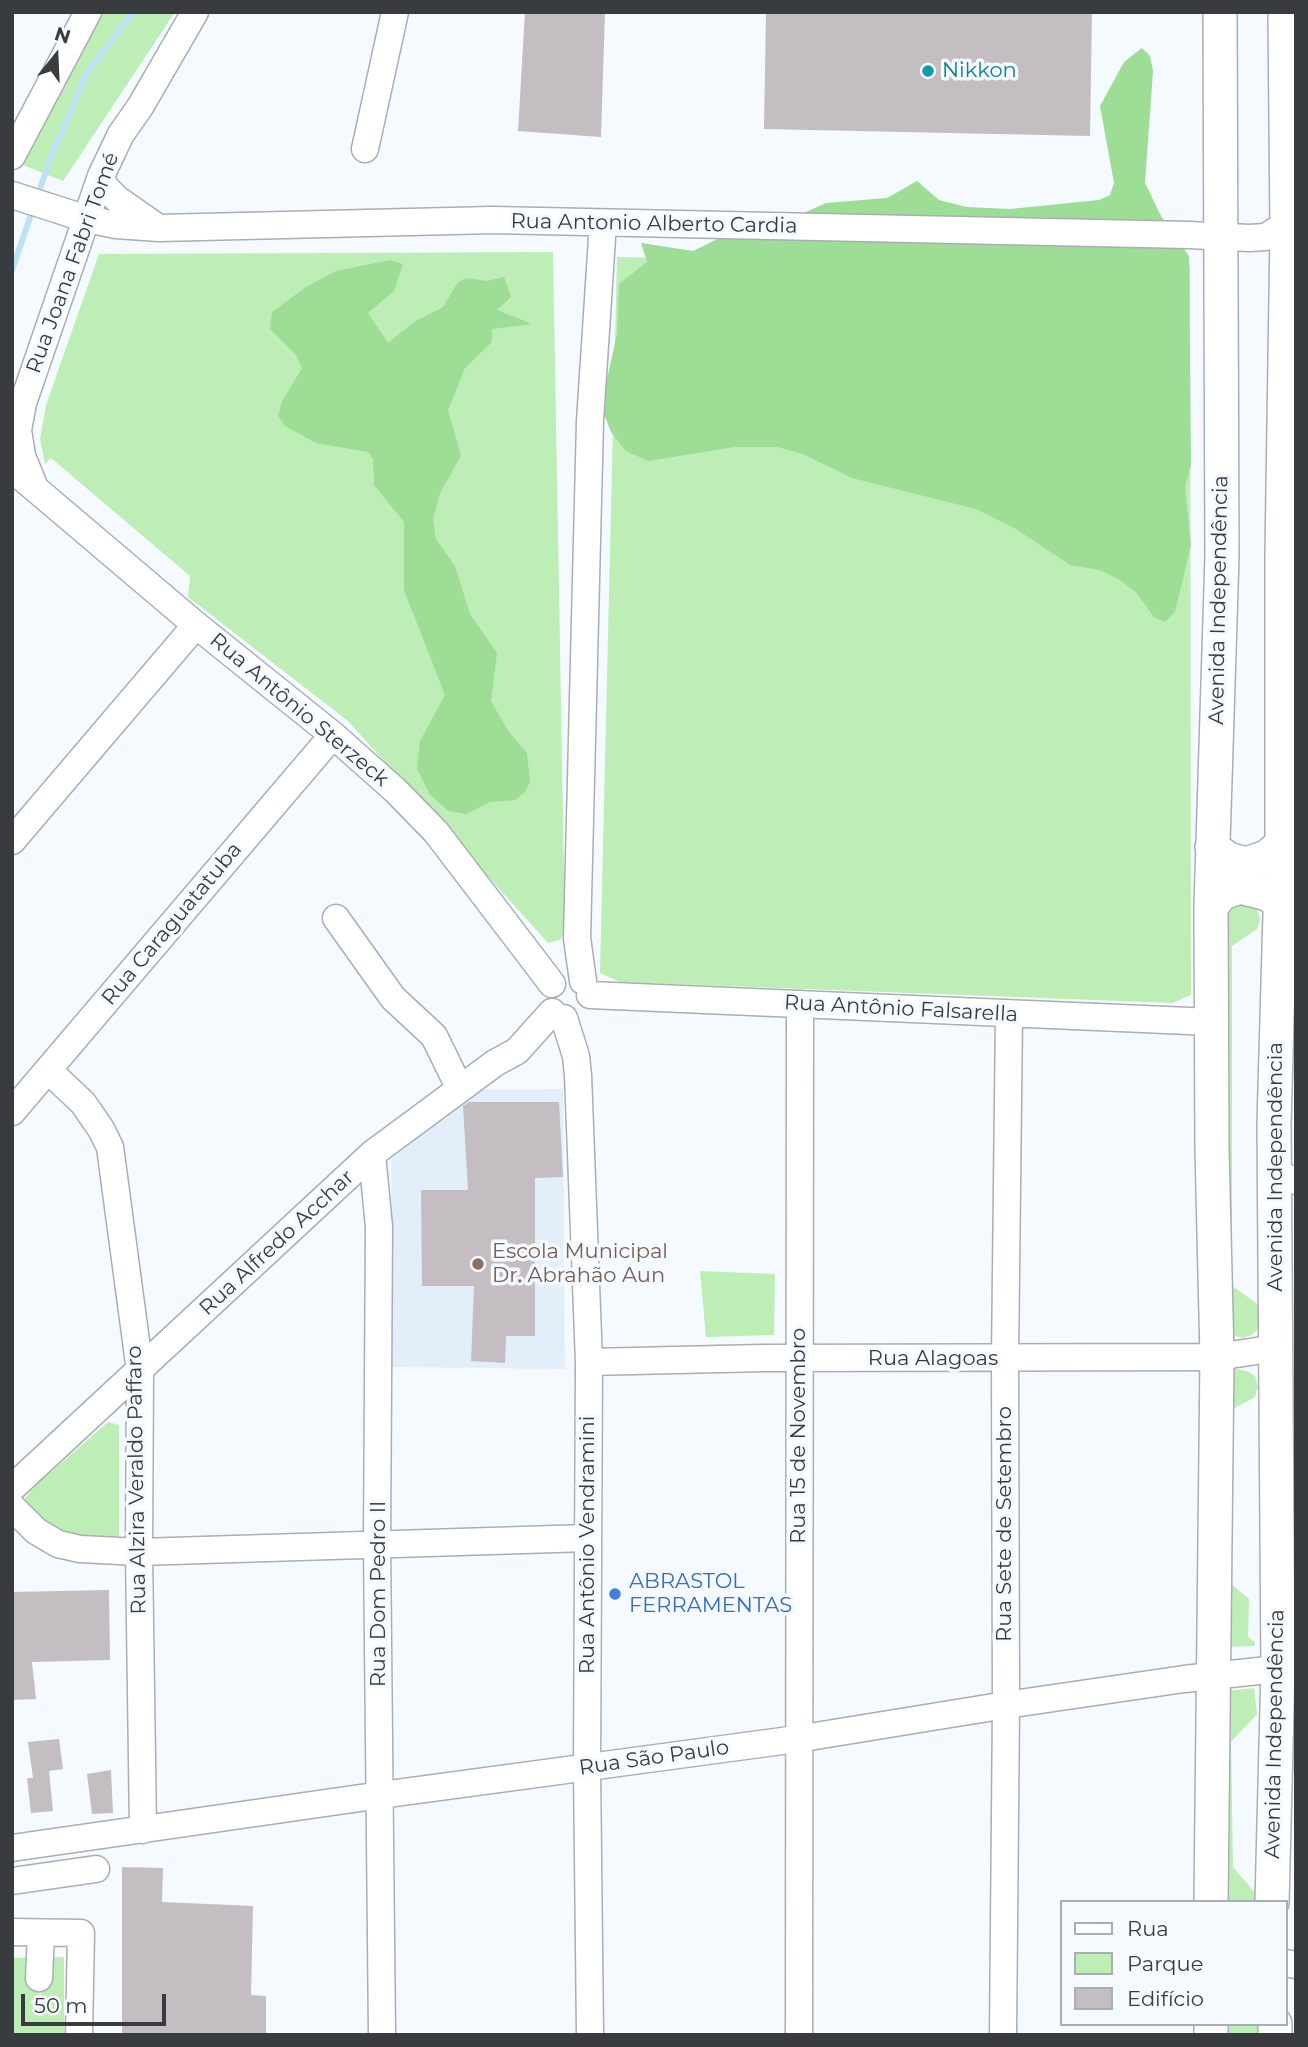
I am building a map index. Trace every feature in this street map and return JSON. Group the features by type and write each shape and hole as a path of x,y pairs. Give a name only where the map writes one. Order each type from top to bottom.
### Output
{"main road":[{"name":"Avenida Independência","path":"1211,1900 1217,1357 1212,1149 1211,907 1222,556 1220,12"},
{"name":"Avenida Independência","path":"1272,1900 1287,1668 1286,1423 1276,1348 1285,1177 1288,954 1280,903 1282,553 1292,233 1285,12"},
{"path":"1212,847 1228,859 1246,864 1267,857 1282,844"},
{"path":"1211,907 1222,893 1240,887 1253,888 1268,894 1280,903"}],"street":[{"path":"12,156 88,12"},
{"name":"Rua Joana Fabri Tomé","path":"36,489 22,456 18,430 23,403 101,176 121,134 140,107 195,12"},
{"path":"365,149 395,12"},
{"path":"101,176 105,187 117,199 159,228"},
{"name":"Rua Antonio Alberto Cardia","path":"12,195 87,219 126,226 159,228 493,220 1249,238 1266,237 1275,231 1292,233"},
{"path":"569,997 577,938 590,421 603,223"},
{"name":"Rua Antônio Sterzeck","path":"12,469 196,625 333,735 396,791 436,832 569,997"},
{"path":"12,841 196,625"},
{"name":"Rua Caraguatatuba","path":"12,1112 333,735"},
{"path":"336,918 393,998 434,1037 460,1089"},
{"name":"Rua Antônio Falsarella","path":"569,997 1212,1022"},
{"name":"Rua Antônio Vendramini","path":"569,997 576,1056 589,1362 587,1768 590,2035"},
{"name":"Rua Alfredo Acchar","path":"12,1488 372,1154 495,1063 517,1051 569,997"},
{"name":"Rua 15 de Novembro","path":"799,2035 797,1739 800,1004"},
{"name":"Rua Sete de Setembro","path":"1003,2035 1009,1014"},
{"name":"Rua Alzira Veraldo Paffaro","path":"48,1070 83,1103 110,1147 140,1371 139,1552 143,1830"},
{"name":"Rua Dom Pedro II","path":"372,1154 379,1227 377,1543 382,2035"},
{"name":"Rua Alagoas","path":"589,1362 1217,1357 1276,1348"},
{"path":"12,1507 36,1531 58,1544 80,1549 139,1552 587,1538"},
{"name":"Rua São Paulo","path":"12,1848 381,1794 797,1739 1006,1705 1287,1668"},
{"path":"12,1881 96,1869"},
{"path":"12,1933 81,1933 79,2035"},
{"path":"39,1978 41,1934"}],"shaded area":[{"name":"Escola Municipal Dr. Abrahão Aun","path":"563,1089 565,1369 392,1367 391,1160 477,1090"}],"green space":[{"path":"102,12 175,12 63,181 23,165"},
{"path":"1142,48 1150,56 1153,71 1145,183 1161,216 1189,256 1191,465 1185,487 1191,545 1175,612 1165,622 1154,617 1137,593 1120,580 1100,570 1070,565 1016,529 976,509 852,478 803,454 777,447 734,447 648,461 626,451 611,432 601,406 617,334 619,284 647,262 641,243 693,251 764,216 799,215 826,203 887,198 917,181 939,200 967,207 1010,209 1099,200 1110,195 1114,183 1100,106 1124,62"},
{"path":"553,252 565,931 560,940 548,943 348,721 188,597 190,576 51,458 45,464 40,439 46,405 99,254"},
{"path":"617,257 1190,266 1191,995 1172,1003 620,982 600,973"},
{"path":"390,260 403,264 394,291 368,313 388,343 414,322 443,307 458,282 466,278 487,281 504,277 511,297 497,310 532,324 492,329 492,342 465,368 448,410 461,456 440,493 433,519 436,539 455,566 470,614 497,653 491,701 508,731 527,753 530,782 525,792 515,800 490,802 466,814 448,811 429,793 417,769 420,741 445,695 404,590 404,522 374,485 373,459 368,452 316,443 285,426 278,416 282,401 302,368 296,355 270,329 272,312 306,287 336,271"},
{"path":"1227,900 1256,906 1260,919 1257,929 1232,946 1232,1286 1259,1305 1258,1328 1252,1335 1242,1338 1231,1334 1222,906"},
{"path":"700,1271 775,1274 774,1335 706,1337"},
{"path":"1235,1369 1255,1376 1258,1387 1255,1397 1231,1410 1229,1582 1249,1599 1248,1637 1255,1642 1255,1646 1219,1647 1228,1370"},
{"path":"108,1422 119,1425 119,1540 58,1536 21,1503 36,1485"},
{"path":"1254,1688 1257,1714 1231,1742 1233,1867 1257,1895 1257,1900 1219,1900 1218,1692"},
{"path":"1291,1696 1296,1696 1296,1771 1291,1770"},
{"path":"64,1957 64,2035 12,2035 12,1958"},
{"path":"1219,2026 1257,2026 1257,2035 1219,2035"}],"building":[{"path":"525,12 605,12 601,137 518,131"},
{"name":"Nikkon","path":"766,12 1092,12 1090,136 764,129"},
{"path":"469,1102 559,1102 563,1177 535,1178 535,1336 506,1336 505,1363 471,1361 474,1286 422,1286 421,1190 468,1190 463,1106"},
{"path":"109,1590 110,1660 32,1662 36,1699 12,1700 12,1592"},
{"path":"59,1739 63,1769 49,1771 53,1811 31,1813 27,1778 33,1778 28,1742"},
{"path":"111,1770 113,1813 92,1814 87,1774"},
{"path":"122,1867 163,1868 162,1902 253,1906 251,1995 266,1996 266,2035 122,2035"}],"waterway":[{"path":"38,195 86,75 133,12"},
{"path":"12,270 33,209"}],"place":[{"name":"Nikkon","path":"928,71"},
{"name":"Escola Municipal Dr. Abrahão Aun","path":"478,1264"},
{"name":"ABRASTOL FERRAMENTAS","path":"615,1594"}]}
